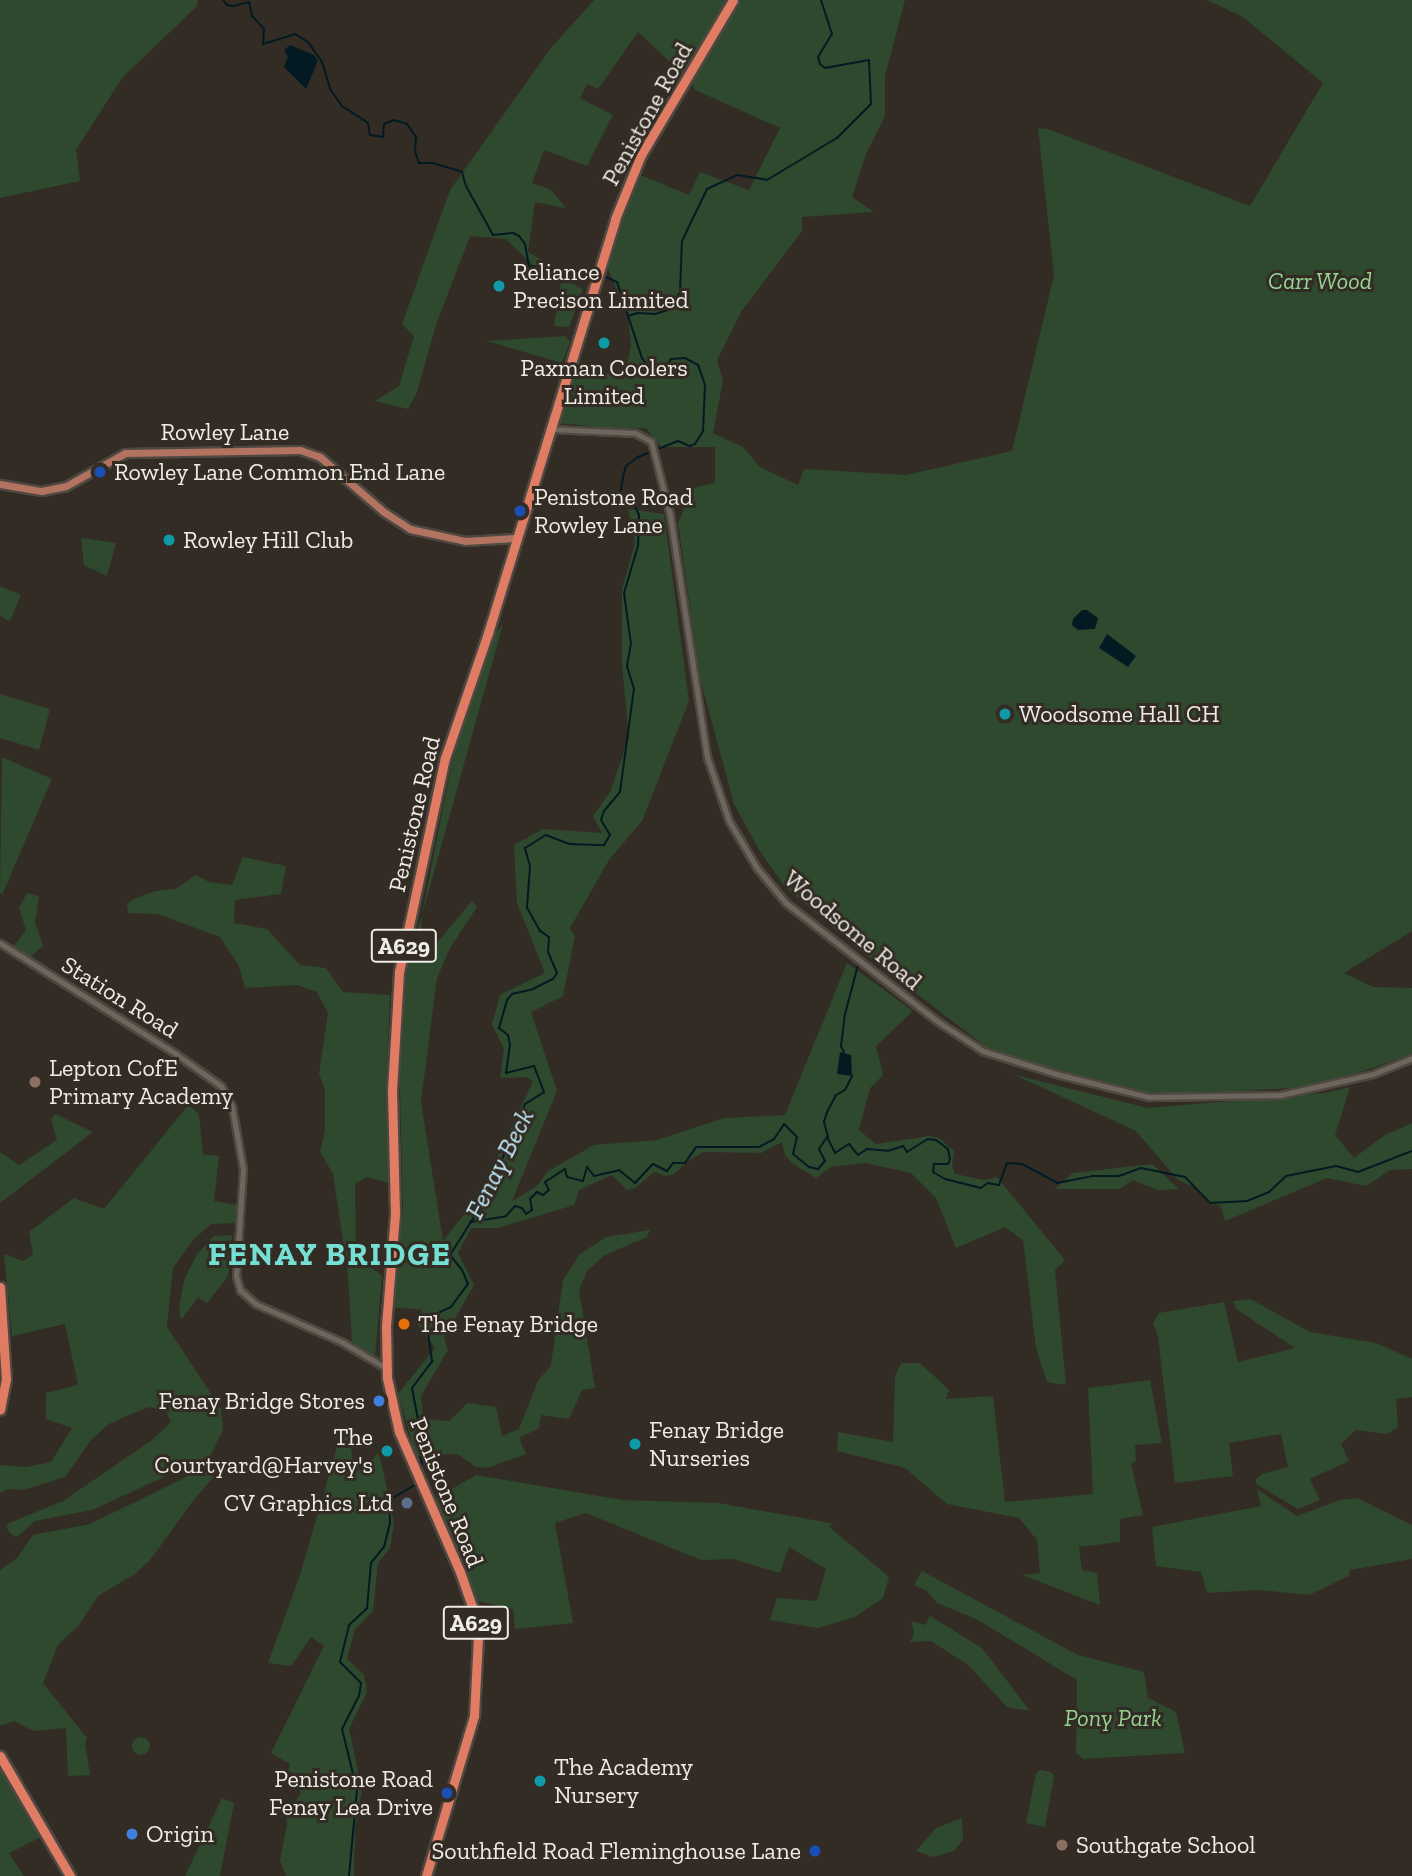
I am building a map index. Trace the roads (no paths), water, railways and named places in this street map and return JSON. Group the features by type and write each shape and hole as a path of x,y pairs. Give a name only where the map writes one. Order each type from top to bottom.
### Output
{"highway":[{"name":"Penistone Road","path":"426,1876 474,1716 478,1646 469,1596 399,1432 386,1368 395,1213 392,1090 399,972 445,758 626,187 641,155 733,0"},
{"path":"0,1287 6,1379 0,1409"},
{"path":"0,1756 70,1876"}],"main road":[{"name":"Rowley Lane","path":"0,484 41,491 66,486 125,453 300,450 320,457 379,508 410,529 465,541 516,538"}],"street":[{"name":"Woodsome Road","path":"551,429 635,433 648,438 652,444 657,455 670,515 696,702 707,757 718,792 742,845 786,903 937,1021 983,1051 1060,1075 1149,1097 1280,1095 1373,1074 1412,1058"},
{"name":"Station Road","path":"0,943 170,1050 221,1086 232,1107 243,1169 236,1276 240,1290 256,1304 342,1342 386,1368"}],"water":[{"path":"290,45 314,55 318,61 306,89 284,67 288,57 284,50"},
{"path":"1082,610 1087,610 1098,618 1095,629 1078,630 1072,625 1073,619"},
{"path":"1107,634 1136,656 1128,667 1099,648"},
{"path":"840,1052 851,1055 852,1076 837,1074"}],"waterway":[{"path":"223,0 227,5 233,6 249,2 252,16 264,29 263,44 295,34 308,42 322,62 330,89 342,106 368,123 370,135 383,137 384,124 394,120 407,124 416,137 415,152 419,163 433,163 462,172 466,186 493,235 513,233 519,236 525,244 529,266 589,272"},
{"name":"Fenay Beck","path":"421,1471 422,1440 412,1388 432,1361 428,1332 422,1321 451,1307 468,1284 462,1270 450,1255 486,1198 525,1104 544,1092 534,1066 506,1073 510,1045 508,1035 499,1028 507,1000 512,994 533,989 553,979 557,973 548,952 549,937 540,931 527,908 530,866 525,848 546,835 569,844 604,845 610,835 601,820 604,811 620,792 634,689 627,666 631,644 624,593 638,546 639,515 635,506 620,496 623,476 626,466 638,457 678,441 690,446 695,444 703,431 705,385 698,365 685,358 671,359 662,374 655,376 642,358 628,316 668,310 680,292 682,241 707,189 737,175 767,180 837,138 871,104 869,60 825,68 820,64 818,57 832,34 821,0"},
{"path":"603,276 617,282 628,315"},
{"path":"844,1052 841,1046 845,1014 858,965"},
{"path":"828,1137 824,1122 827,1112 836,1095 845,1090 852,1076"},
{"path":"470,1222 506,1216 515,1206 522,1208 526,1214 532,1210 530,1199 537,1192 543,1195 549,1190 545,1182 565,1169 567,1177 583,1181 587,1167 594,1176 619,1170 635,1183 653,1164 667,1171 673,1163 685,1163 696,1147 759,1147 774,1139 784,1124 797,1137 793,1154 809,1167 818,1169 825,1161 819,1149 827,1137 835,1153 849,1144 858,1155 867,1149 888,1151 903,1146 907,1152 928,1139 936,1140 948,1149 950,1159 948,1164 934,1164 933,1172 945,1179 981,1188 988,1183 999,1185 1007,1163 1022,1164 1057,1183 1092,1176 1119,1176 1141,1168 1185,1177 1210,1203 1247,1201 1269,1192 1286,1176 1336,1166 1358,1172 1412,1151"},
{"name":"Fenay Beck","path":"349,1876 357,1790 342,1729 359,1696 361,1683 340,1662 349,1625 367,1608 371,1563 384,1547 390,1523 389,1500 418,1483"}],"place":[{"name":"Reliance Precison Limited","path":"499,286"},
{"name":"Paxman Coolers Limited","path":"604,343"},
{"name":"Rowley Lane Common End Lane","path":"100,472"},
{"name":"Penistone Road Rowley Lane","path":"520,511"},
{"name":"Rowley Hill Club","path":"169,540"},
{"name":"Woodsome Hall CH","path":"1005,714"},
{"name":"Lepton CofE Primary Academy","path":"35,1082"},
{"name":"The Fenay Bridge","path":"404,1324"},
{"name":"Fenay Bridge Stores","path":"379,1401"},
{"name":"Fenay Bridge Nurseries","path":"635,1444"},
{"name":"The Courtyard@Harvey's","path":"387,1451"},
{"name":"CV Graphics Ltd","path":"407,1503"},
{"name":"The Academy Nursery","path":"540,1781"},
{"name":"Penistone Road Fenay Lea Drive","path":"447,1793"},
{"name":"Origin","path":"132,1834"},
{"name":"Southgate School","path":"1062,1845"},
{"name":"Southfield Road Fleminghouse Lane","path":"815,1851"}],"district":[{"name":"FENAY BRIDGE","path":"330,1254"}],"park label":[{"name":"Carr Wood","path":"1320,281"},
{"name":"Pony Park","path":"1113,1718"}]}
